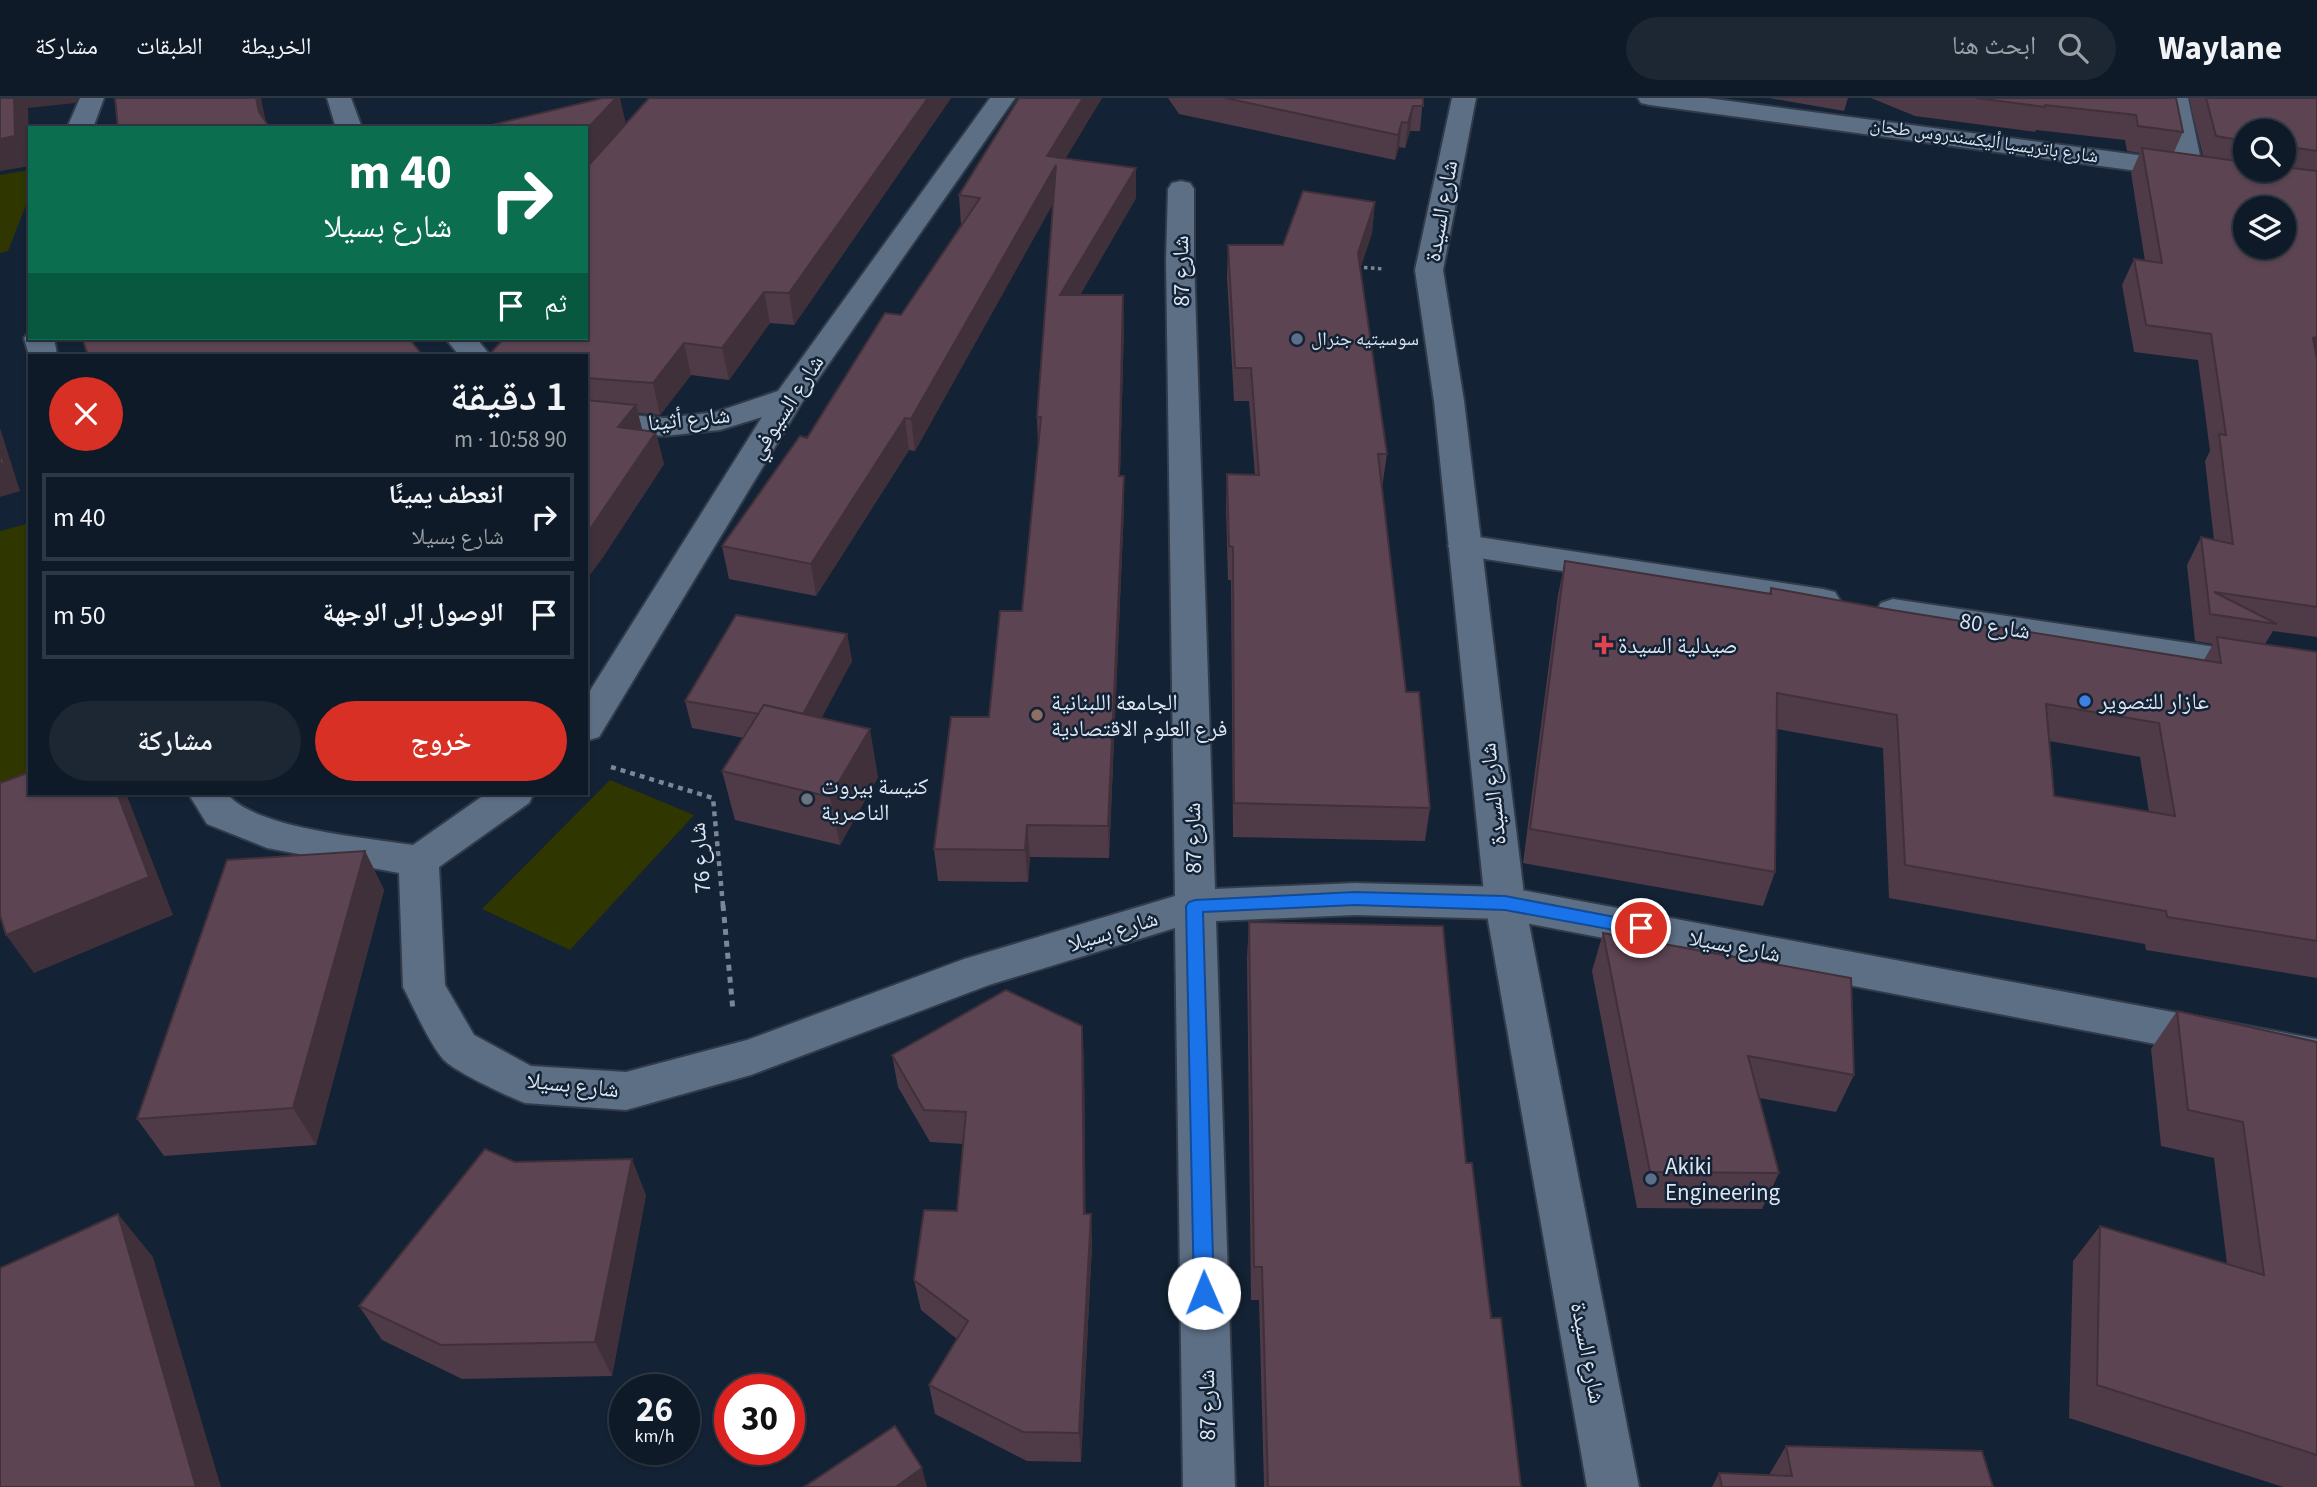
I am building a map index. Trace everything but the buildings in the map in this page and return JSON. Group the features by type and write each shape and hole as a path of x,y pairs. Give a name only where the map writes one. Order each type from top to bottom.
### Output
{"street":[{"path":"81,126 92,98"},
{"path":"339,98 348,126"},
{"name":"شارع السيوفي","path":"588,725 789,398 1003,98"},
{"name":"شارع السيدة","path":"1464,98 1429,270 1449,401 1505,903 1613,1487"},
{"name":"شارع باتريسيا أليكسندروس طحان","path":"1650,98 1887,118 2203,172 2176,98"},
{"name":"شارع 87","path":"1181,190 1180,260 1209,1487"},
{"path":"462,340 474,354"},
{"name":"شارع أثينا","path":"588,420 664,427 720,421 789,398"},
{"name":"شارع 80","path":"1465,546 2317,674"},
{"path":"208,795 221,814 281,838 418,861 512,795"},
{"name":"شارع بسيلا","path":"418,861 424,987 459,1048 525,1084 626,1091 751,1057 979,971 1195,906 1355,899 1505,903 2317,1057"}],"path":[{"path":"1346,267 1429,270"},
{"name":"شارع 76","path":"599,764 713,798 731,1005"}],"green space":[{"path":"28,170 28,200 8,251 0,253 0,175"},
{"path":"28,524 28,778 0,788 0,531"},
{"path":"610,780 694,815 570,950 482,909"}],"place":[{"name":"سوسيتيه جنرال","path":"1297,339"},
{"name":"صيدلية السيدة","path":"1604,645"},
{"name":"عازار للتصوير","path":"2085,701"},
{"name":"الجامعة اللبنانية فرع العلوم الاقتصادية","path":"1037,715"},
{"name":"كنيسة بيروت الناصرية","path":"807,799"},
{"name":"Akiki Engineering","path":"1651,1179"}],"route":[{"path":"1204,1293 1195,906 1355,899 1505,903 1641,928"}]}
